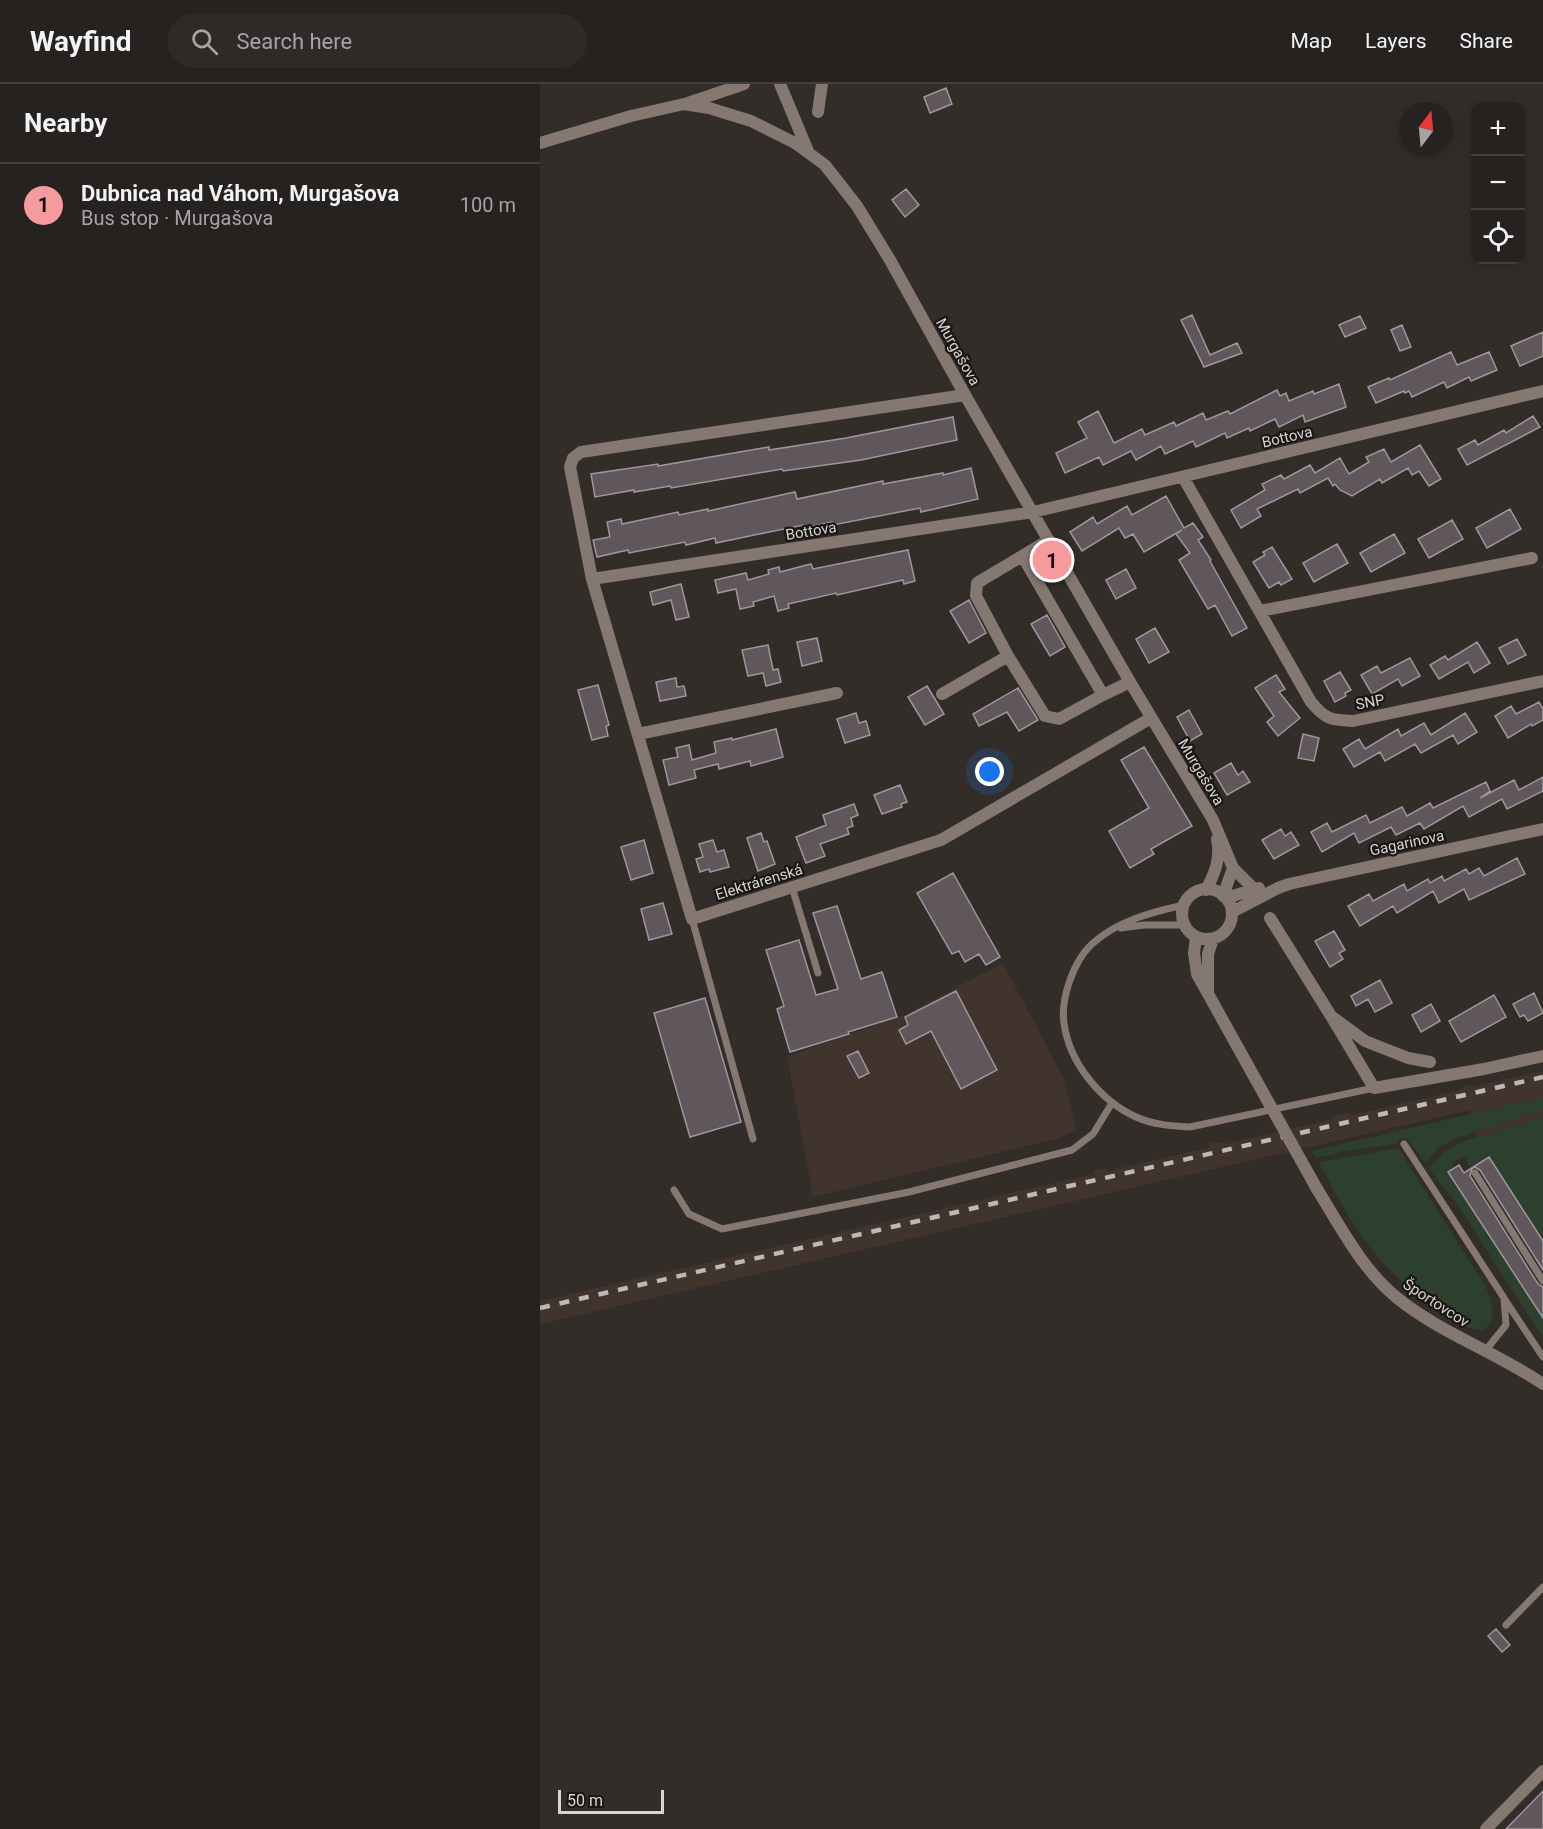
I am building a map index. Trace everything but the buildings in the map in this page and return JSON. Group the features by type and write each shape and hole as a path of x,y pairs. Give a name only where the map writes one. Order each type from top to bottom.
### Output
{"street":[{"path":"684,104 744,84"},
{"path":"780,84 808,152"},
{"path":"818,112 822,84"},
{"name":"Murgašova","path":"540,143 632,116 684,104 709,108 751,121 808,152 830,171 861,213 1130,682 1213,820 1233,868 1253,888"},
{"name":"Bottova","path":"592,579 1033,512 1543,391"},
{"path":"692,919 592,579 570,467 573,458 581,452 965,395"},
{"name":"SNP","path":"1183,477 1311,702 1322,715 1337,720 1353,721 1543,681"},
{"path":"1049,540 977,583 976,596 1008,656 1045,716 1059,719 1130,682"},
{"path":"1023,557 1103,695"},
{"path":"1260,611 1532,558"},
{"path":"942,694 1008,656"},
{"path":"638,734 837,693"},
{"name":"Elektrárenská","path":"692,919 941,840 1151,718"},
{"name":"Murgašova","path":"1206,890 1214,875 1219,849 1213,820"},
{"name":"Gagarinova","path":"1225,897 1253,888 1278,888 1543,829"},
{"path":"1225,897 1233,868"},
{"name":"Gagarinova","path":"1232,912 1278,888"},
{"path":"1206,890 1213,890 1225,897 1232,912 1232,919 1225,932 1213,939 1196,937 1185,925 1184,905 1193,894 1206,890"},
{"path":"1270,918 1374,1088 1543,1056"},
{"name":"Športovcov","path":"1196,937 1194,953 1197,974 1317,1189 1368,1268 1395,1296 1434,1323 1522,1370 1543,1384"},
{"path":"1208,994 1208,954 1213,939"},
{"path":"1332,1016 1365,1041 1408,1058 1430,1062"},
{"path":"1486,1829 1543,1771"}],"lane":[{"path":"792,887 818,973"},
{"path":"1184,905 1148,914 1113,929 1091,944 1075,967 1065,997 1063,1022 1069,1045 1084,1073 1112,1103 1137,1118 1163,1126 1190,1127 1374,1088"},
{"path":"692,919 753,1139"},
{"path":"1113,929 1144,925 1185,925"},
{"path":"674,1190 689,1214 722,1229 897,1194 1072,1150 1093,1134 1112,1103"},
{"path":"1404,1144 1543,1357"},
{"path":"1474,1173 1543,1281"},
{"path":"1485,1351 1506,1325 1504,1298"},
{"path":"1506,1625 1543,1587"}],"shaded area":[{"path":"1003,963 1064,1079 1076,1129 1060,1138 813,1197 787,1057 904,1015"},
{"path":"1543,1071 1543,1136 1481,1152 1470,1110 540,1324 540,1301 1093,1174 1095,1170 1104,1168 1108,1171 1207,1148 1211,1143 1225,1144 1333,1119 1345,1113 1352,1115 1460,1090 1461,1087 1469,1085 1472,1087"}],"green space":[{"path":"1543,1097 1543,1110 1457,1138 1438,1148 1426,1163 1406,1138 1398,1139 1399,1143 1316,1158 1312,1151"},
{"path":"1543,1117 1543,1241 1489,1157 1470,1168 1465,1157 1452,1162 1454,1167 1448,1172 1543,1318 1543,1338 1458,1206 1429,1168 1445,1151 1464,1141"},
{"path":"1398,1148 1485,1285 1492,1304 1493,1316 1488,1326 1482,1331 1472,1329 1422,1298 1385,1265 1356,1228 1319,1162"}],"railway":[{"path":"540,1308 1543,1077"}],"place":[{"name":"Dubnica nad Váhom, Murgašova","path":"1052,560"}]}
